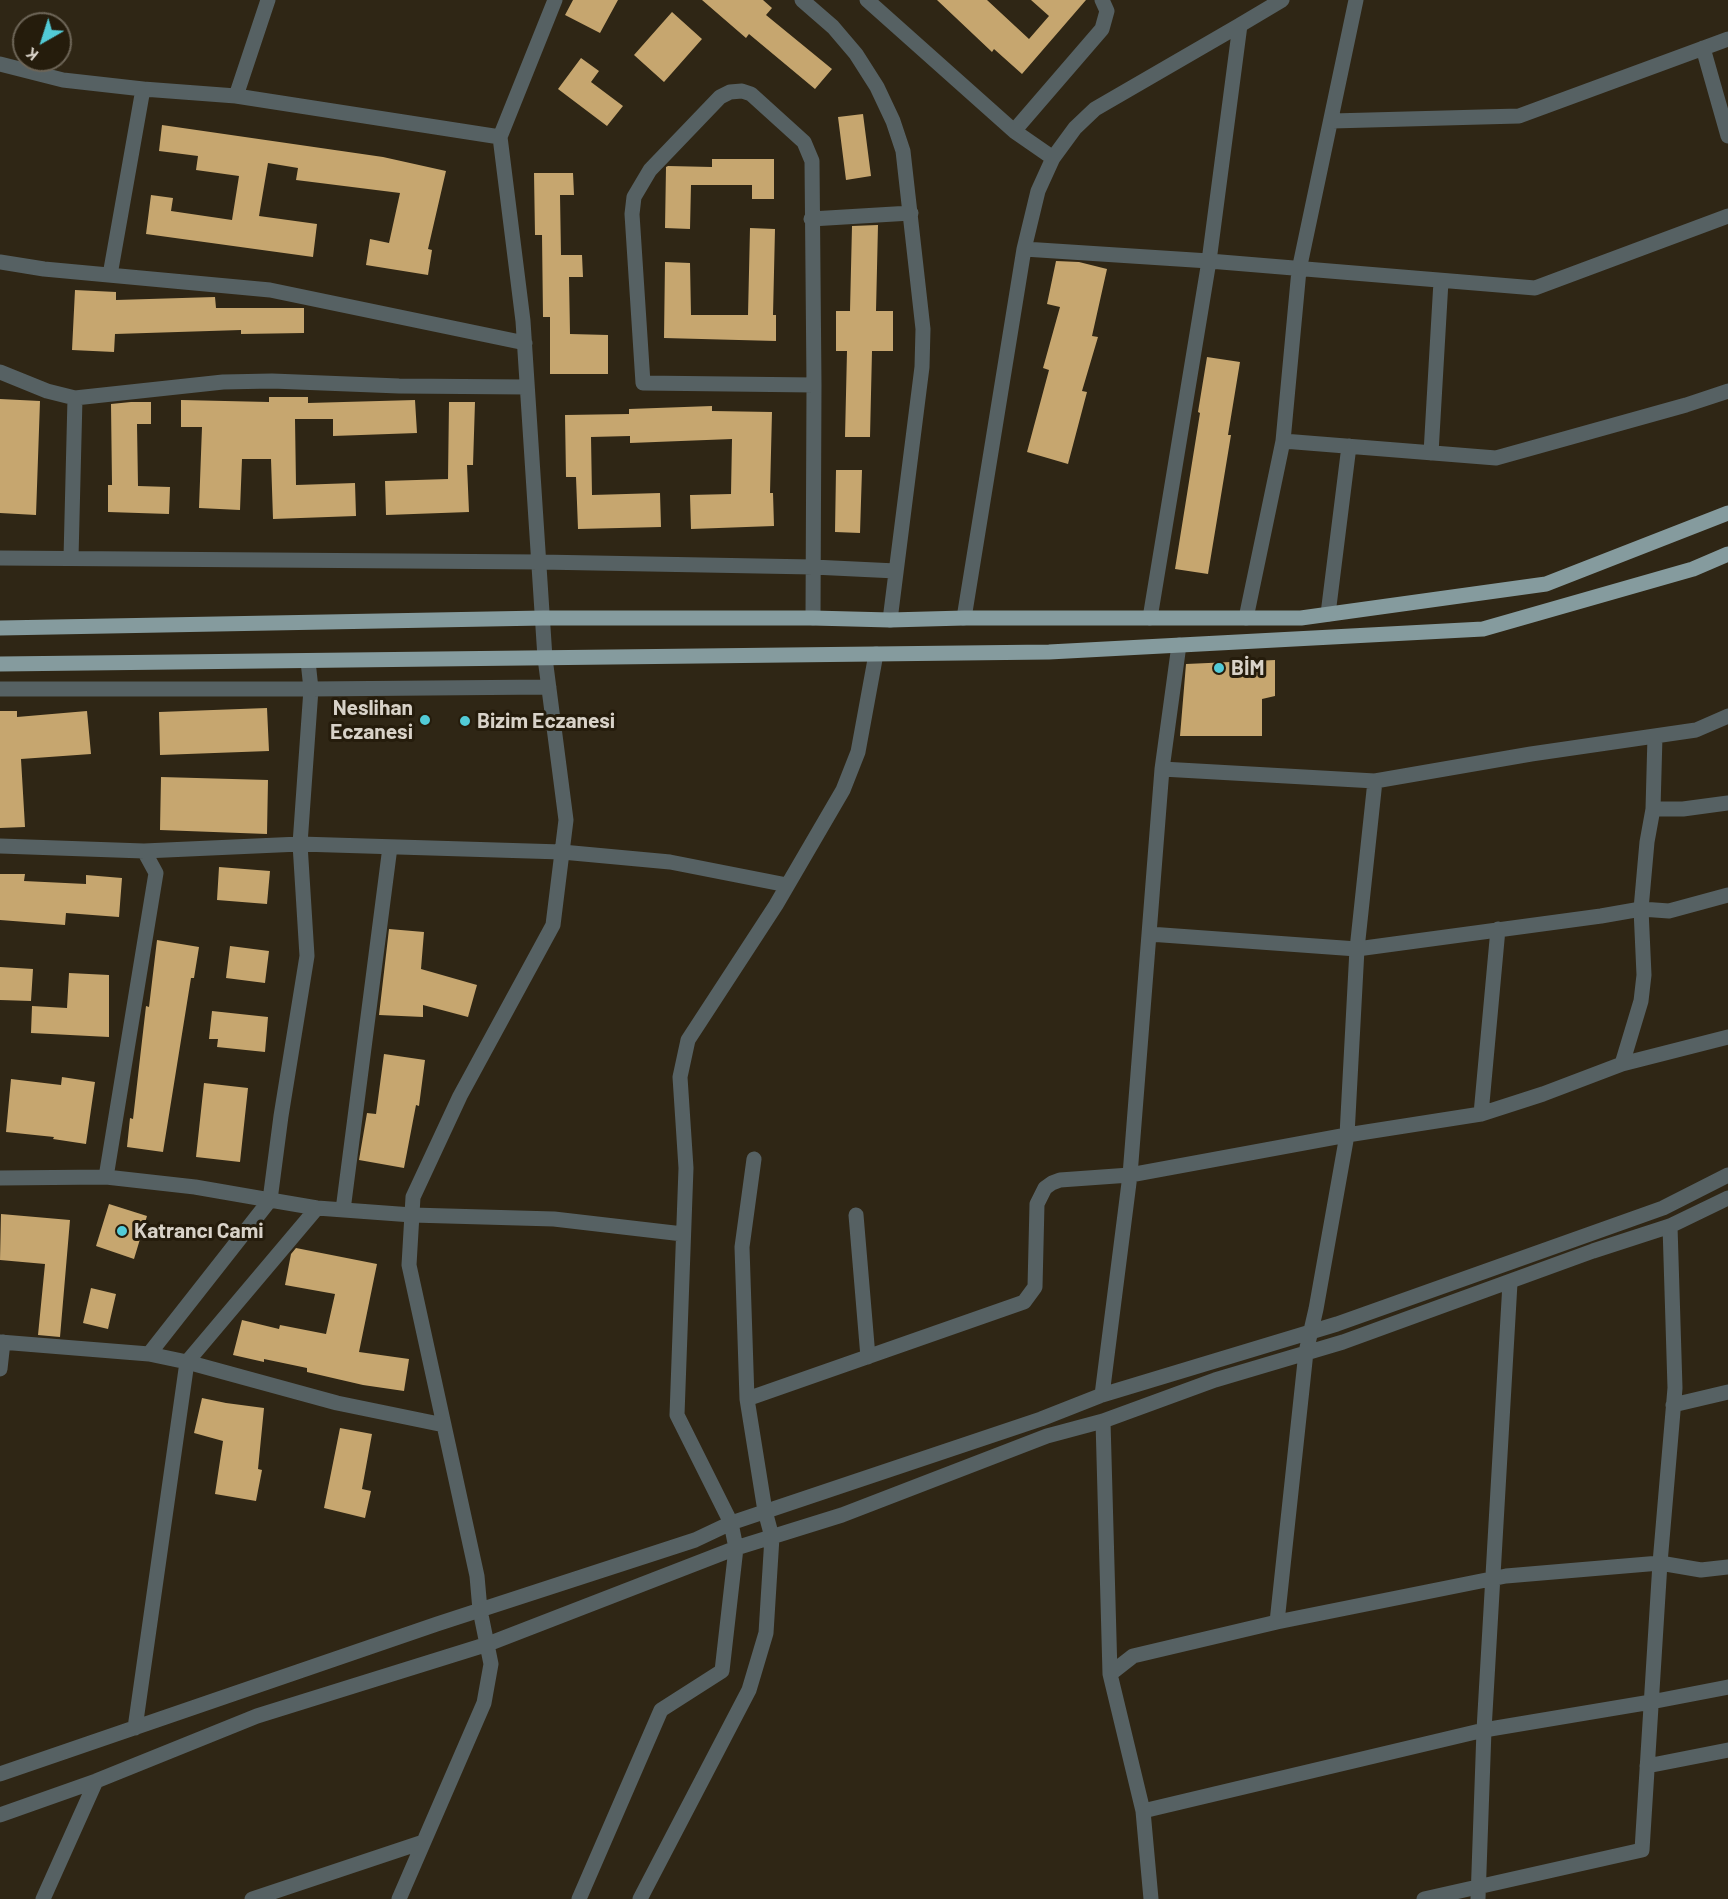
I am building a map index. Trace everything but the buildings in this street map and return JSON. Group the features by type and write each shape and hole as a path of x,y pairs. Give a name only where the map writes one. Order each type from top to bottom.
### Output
{"main road":[{"path":"0,628 543,618 890,620 1301,618 1546,584 1728,513"},
{"path":"0,664 1049,652 1483,629 1693,569 1728,554"}],"street":[{"path":"236,96 268,0"},
{"path":"399,1899 484,1703 491,1664 480,1610 477,1576 409,1265 413,1197 460,1096 553,925 566,820 545,658 525,343 500,137 555,0"},
{"path":"802,0 833,27 856,54 877,87 893,121 903,151 923,338 922,367 890,620"},
{"path":"867,0 1014,131 1053,158"},
{"path":"1014,131 1102,28 1107,11 1102,0"},
{"path":"964,618 1024,249 1038,190 1053,158 1075,128 1095,109 1282,0"},
{"path":"1246,618 1283,441 1299,270 1356,0"},
{"path":"1150,618 1209,261 1240,25"},
{"path":"1332,121 1519,116 1728,39"},
{"path":"1703,48 1728,136"},
{"path":"0,64 63,80 236,96 500,137"},
{"path":"110,275 143,89"},
{"path":"813,618 814,385 812,219 813,171 810,152 804,142 751,94 742,91 730,92 720,97 650,170 634,197 632,214 643,383 814,385"},
{"path":"812,219 911,213"},
{"path":"1024,249 1209,261 1535,288 1728,216"},
{"path":"0,262 45,269 270,290 525,343"},
{"path":"1431,453 1441,281"},
{"path":"0,372 47,391 75,398 223,382 272,381 399,386 527,387"},
{"path":"1283,441 1496,458 1686,405 1728,390"},
{"path":"71,558 75,398"},
{"path":"1328,614 1348,446"},
{"path":"0,558 540,562 813,567 896,571"},
{"path":"1102,1395 1130,1175 1162,769 1179,645"},
{"path":"579,1899 662,1710 722,1671 736,1548 731,1523 677,1415 686,1168 680,1077 688,1040 787,885 843,790 858,752 876,654"},
{"path":"148,1354 270,1200 307,956 300,844 311,690 308,661"},
{"path":"0,689 311,690 549,687"},
{"path":"1162,769 1375,781 1531,754 1696,730 1728,716"},
{"path":"1622,1064 1641,1001 1644,975 1641,909 1647,842 1653,809 1655,736"},
{"path":"1277,1622 1306,1352 1347,1135 1357,949 1375,781"},
{"path":"1653,809 1683,809 1728,803"},
{"path":"0,846 144,851 300,844 562,852 670,862 787,885"},
{"path":"343,1210 390,847"},
{"path":"106,1177 156,873 144,851"},
{"path":"1149,934 1357,949 1641,909 1668,911 1728,895"},
{"path":"1480,1114 1498,929"},
{"path":"747,1399 1024,1302 1035,1287 1037,1204 1045,1188 1060,1180 1130,1175 1347,1135 1480,1114 1543,1094 1622,1064 1728,1037"},
{"path":"640,1899 749,1690 766,1633 772,1537 765,1511 747,1399 742,1247 754,1158"},
{"path":"0,1774 480,1610 695,1540 731,1523 1041,1419 1102,1395 1311,1331 1663,1208 1728,1176"},
{"path":"0,1178 106,1177 195,1187 317,1208 412,1215 554,1219 683,1234"},
{"path":"0,1815 96,1781 257,1716 488,1644 736,1548 843,1515 1047,1436 1102,1421 1215,1380 1342,1341 1593,1251 1670,1226 1728,1198"},
{"path":"135,1728 187,1362 317,1208"},
{"path":"856,1215 868,1357"},
{"path":"1424,1899 1479,1893 1642,1850 1660,1563 1675,1388 1670,1226"},
{"path":"1479,1893 1484,1730 1510,1282"},
{"path":"0,1370 2,1342 148,1354 187,1362 337,1402 444,1425"},
{"path":"1673,1405 1728,1392"},
{"path":"1102,1421 1110,1674 1143,1811 1151,1899"},
{"path":"1110,1674 1133,1656 1277,1622 1492,1579 1660,1563 1701,1570 1728,1567"},
{"path":"1143,1811 1484,1730 1728,1687"},
{"path":"1647,1766 1728,1750"},
{"path":"44,1899 96,1781"},
{"path":"252,1899 423,1842"}],"place":[{"name":"BİM","path":"1219,668"},
{"name":"Neslihan Eczanesi","path":"425,720"},
{"name":"Bizim Eczanesi","path":"465,721"},
{"name":"Katrancı Cami","path":"122,1231"}]}
